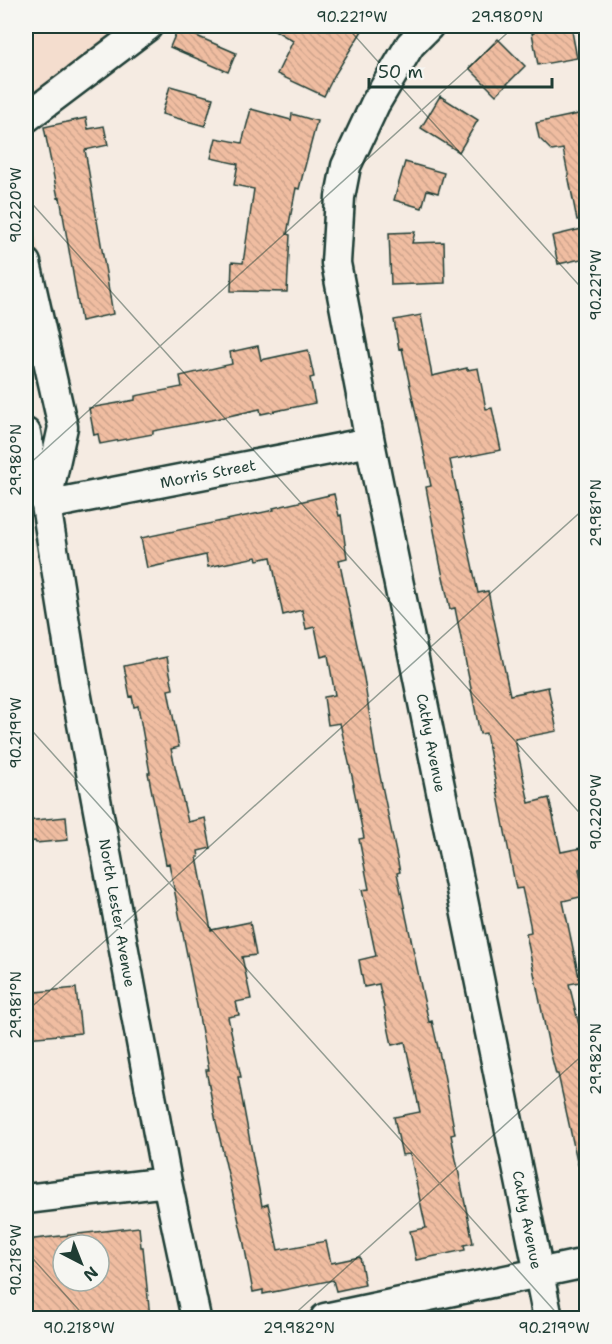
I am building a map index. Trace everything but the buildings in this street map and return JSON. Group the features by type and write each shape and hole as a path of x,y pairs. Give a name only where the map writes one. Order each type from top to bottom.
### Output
{"street":[{"name":"Cathy Avenue","path":"429,26 410,45 375,104 346,166 340,197 336,263 370,442 548,1318"},
{"path":"26,118 136,29"},
{"name":"North Lester Avenue","path":"26,263 63,427 46,506"},
{"name":"North Lester Avenue","path":"26,433 34,477 46,506 75,686 167,1182 196,1318"},
{"name":"Morris Street","path":"46,506 370,442"},
{"path":"26,1199 167,1182"},
{"path":"325,1318 586,1263"}],"shaded area":[{"path":"26,26 169,26 26,135"},
{"path":"26,182 51,318 26,319"}]}
